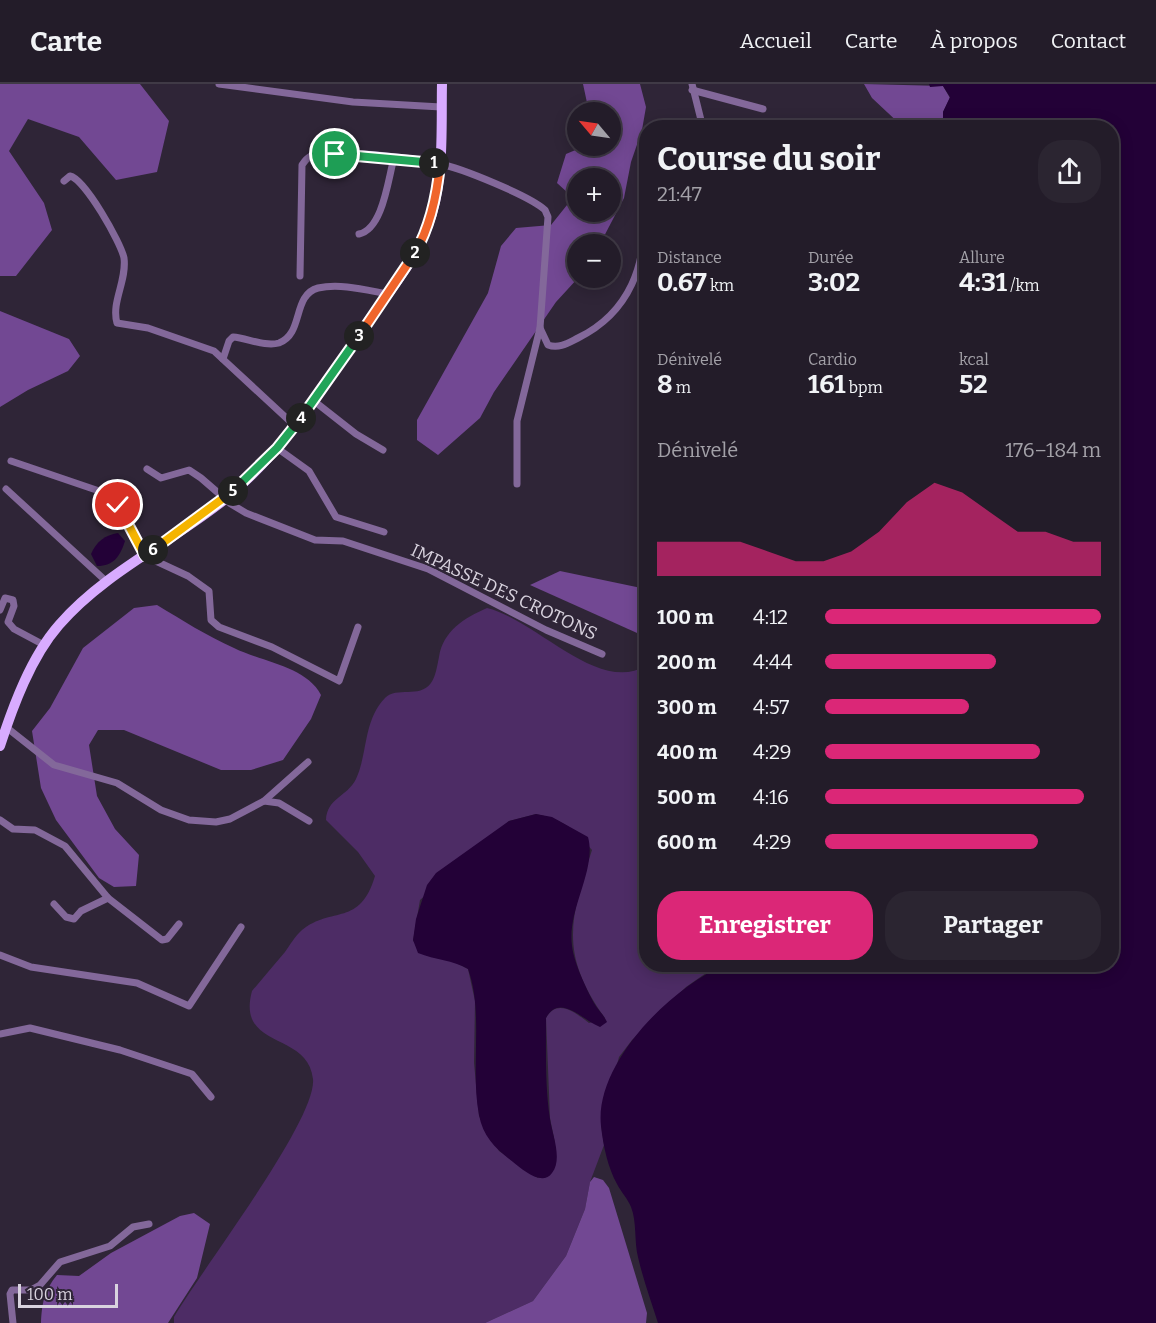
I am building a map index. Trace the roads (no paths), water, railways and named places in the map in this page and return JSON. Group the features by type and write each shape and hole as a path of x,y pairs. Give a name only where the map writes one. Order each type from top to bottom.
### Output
{"main road":[{"path":"0,746 6,727 44,645 59,624 107,582 225,499 277,448 314,401 388,294 428,227 440,164 442,84"}],"street":[{"path":"219,84 353,102 441,107"},
{"path":"692,87 763,109"},
{"path":"692,87 701,120"},
{"path":"300,276 302,165 312,156 335,154 440,164 471,174 545,210 548,217 540,328 517,421 516,484"},
{"path":"359,234 366,232 377,219 394,158"},
{"path":"64,181 70,176 79,181 103,217 123,257 124,275 115,315 117,323 148,328 198,345 223,359 295,426"},
{"path":"540,328 548,345 554,347 562,346 597,327 615,312 633,286 639,262"},
{"path":"223,359 229,340 233,337 270,344 281,342 292,331 302,300 317,289 340,287 388,294"},
{"path":"314,401 356,434 383,450"},
{"path":"277,448 309,471 336,517 384,532"},
{"path":"11,461 108,494 126,517 134,538 145,556 188,576 208,591 211,620 219,627 272,647 339,681 358,627"},
{"name":"IMPASSE DES CROTONS","path":"147,469 160,478 189,470 246,513 315,540 343,541 428,569 546,630 602,654"},
{"path":"6,489 107,582"},
{"path":"0,610 5,598 13,600 14,606 8,622 14,629 44,645"},
{"path":"6,727 54,765 117,783 161,810 189,820 216,822 230,819 264,801 308,762"},
{"path":"264,801 279,803 309,821"},
{"path":"0,820 13,829 35,830 65,846 108,898 162,940 167,939 179,924"},
{"path":"54,904 66,917 74,919 81,911 108,898"},
{"path":"0,955 31,967 137,983 189,1006 241,927"},
{"path":"0,1034 30,1028 120,1050 189,1072 197,1078 211,1097"},
{"path":"13,1323 10,1294 12,1290 31,1290 40,1285 60,1262 110,1246 133,1227 149,1224"}]}
